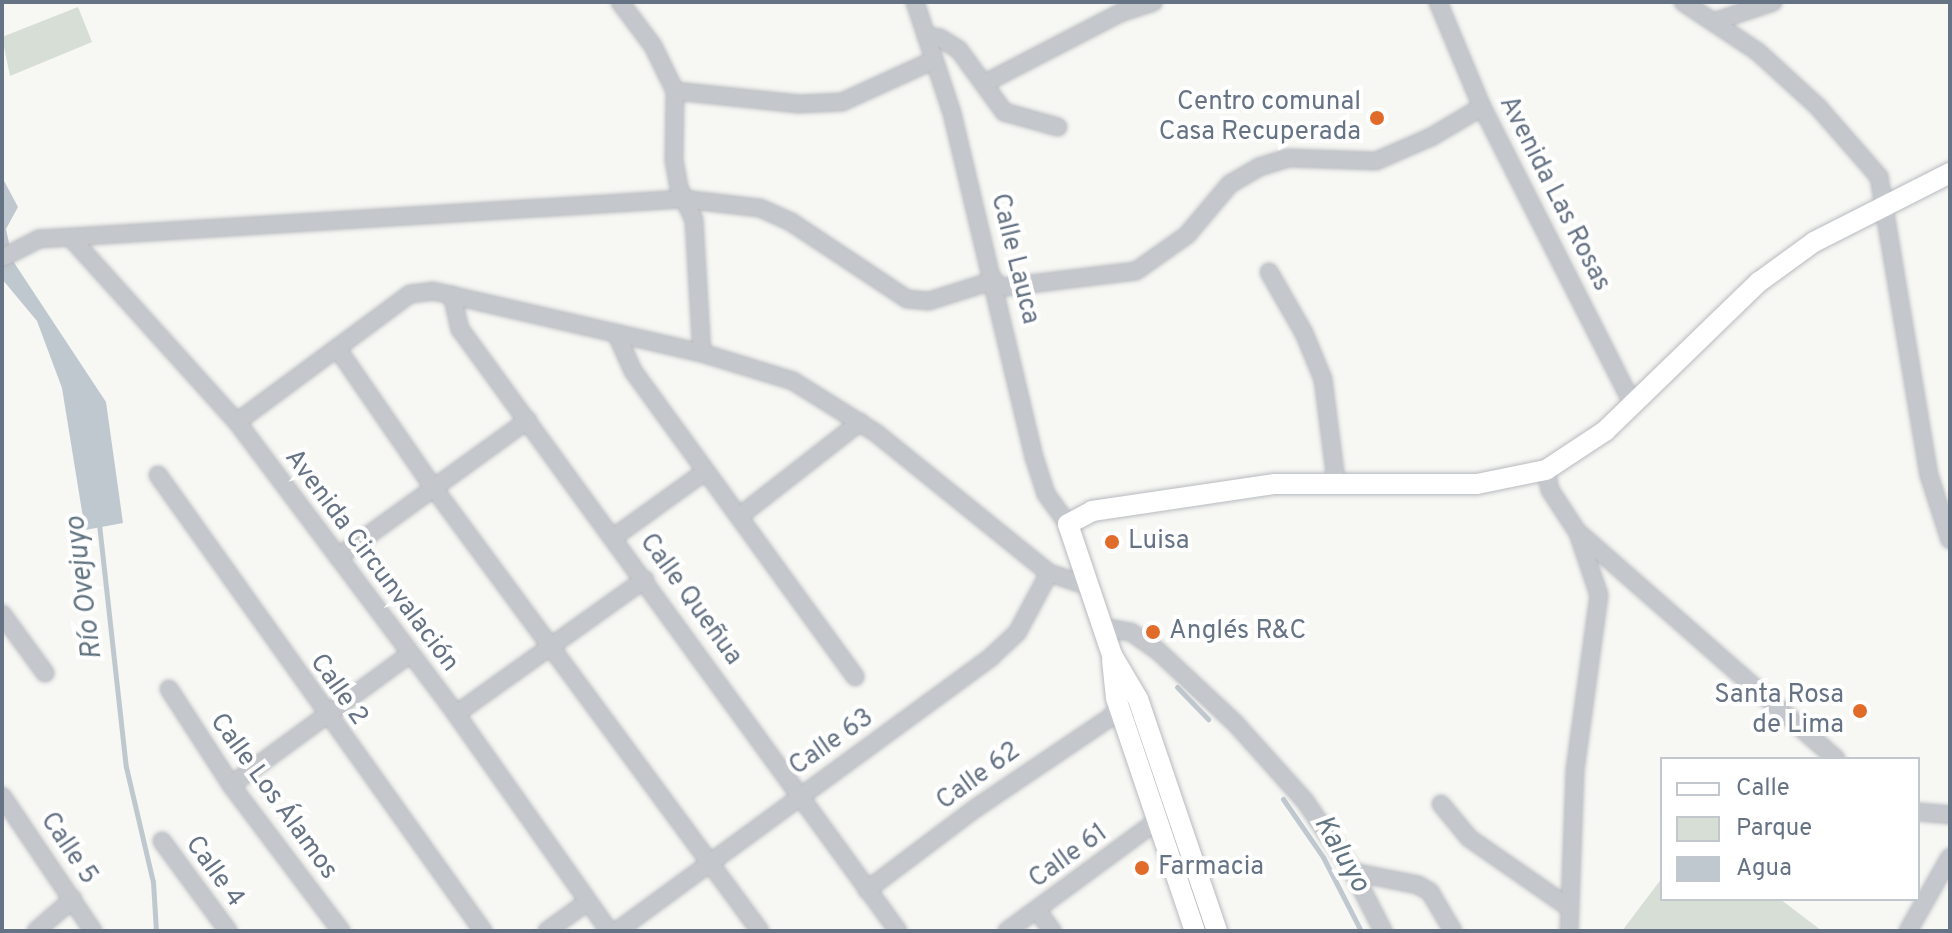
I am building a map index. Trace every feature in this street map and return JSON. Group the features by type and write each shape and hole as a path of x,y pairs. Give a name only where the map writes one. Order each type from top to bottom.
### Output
{"main road":[{"path":"1217,931 1138,699 1112,655 1068,524 1092,511 1275,484 1336,481 1477,484 1546,470 1576,453 1633,405 1759,282 1814,242 1950,173"},
{"path":"1112,655 1119,706 1195,931"},
{"path":"1119,706 1138,699"},
{"path":"1157,821 1177,814"}],"street":[{"path":"620,2 653,46 675,91 674,160 683,199 694,220 702,353"},
{"name":"Calle Lauca","path":"915,2 996,284 1034,457 1046,494 1068,524"},
{"path":"985,83 1120,13 1153,2"},
{"name":"Avenida Las Rosas","path":"1438,2 1482,107 1633,405"},
{"path":"1683,2 1716,21 1818,107 1879,177 1886,204 1929,475 1950,540"},
{"path":"1716,21 1773,2"},
{"path":"926,36 940,38 959,50 985,83 991,99 1004,112 1058,127"},
{"path":"675,91 799,104 842,102 934,60"},
{"path":"8,254 39,239 683,199 729,202 780,217 907,299 929,301 996,284 1136,271 1187,235 1230,184 1259,167 1288,158 1376,161 1431,137 1482,107"},
{"name":"Avenida Circunvalación","path":"72,239 237,422 456,714 609,931"},
{"path":"1269,272 1304,333 1323,379 1336,481"},
{"path":"237,422 410,294 452,295 702,353 793,381 860,422 1049,573 1088,586"},
{"name":"Calle Queñua","path":"452,295 460,329 645,579 898,931"},
{"path":"616,333 633,371 741,515 855,677"},
{"path":"337,348 433,487 760,931"},
{"path":"338,557 528,420"},
{"path":"741,515 860,422"},
{"path":"1546,470 1550,490 1578,533 1599,595 1575,770 1567,906 1569,931"},
{"path":"614,537 706,471"},
{"name":"Calle 2","path":"158,475 327,717 483,931"},
{"path":"1578,533 1834,757"},
{"name":"Calle 63","path":"617,931 991,657 1017,633 1049,573"},
{"path":"456,714 645,579"},
{"path":"2,614 45,673"},
{"path":"1102,627 1131,632 1197,685 1305,801 1353,872 1383,931"},
{"path":"231,785 410,654"},
{"name":"Calle Los Álamos","path":"169,689 231,785 341,931"},
{"name":"Calle 62","path":"867,890 1001,790 1111,717 1119,706"},
{"name":"Calle 5","path":"2,796 93,931"},
{"path":"1441,804 1469,838 1567,906"},
{"path":"1920,812 1950,815"},
{"name":"Calle 61","path":"1007,931 1157,821"},
{"name":"Calle 4","path":"162,841 228,931"},
{"path":"1908,931 1950,857"},
{"path":"1353,872 1418,885 1430,892 1453,931"},
{"path":"36,931 73,899"},
{"path":"547,931 587,902"},
{"path":"1037,910 1052,931"}],"green space":[{"path":"78,7 92,42 10,76 2,37"},
{"path":"1660,881 1660,901 1783,901 1822,931 1622,931"}],"water":[{"name":"Río Ovejuyo","path":"2,177 18,207 6,229 13,261 106,402 123,523 85,530 62,388 37,321 2,279"}],"waterway":[{"name":"Río Ovejuyo","path":"99,524 126,767 153,882 156,931"},
{"name":"Kaluyo","path":"1177,687 1208,719"},
{"name":"Kaluyo","path":"1283,799 1323,857 1361,931"}],"place":[{"name":"Centro comunal Casa Recuperada","path":"1377,118"},
{"name":"Luisa","path":"1112,542"},
{"name":"Anglés R&C","path":"1153,632"},
{"name":"Santa Rosa de Lima","path":"1860,711"},
{"name":"Farmacia","path":"1142,868"}]}
